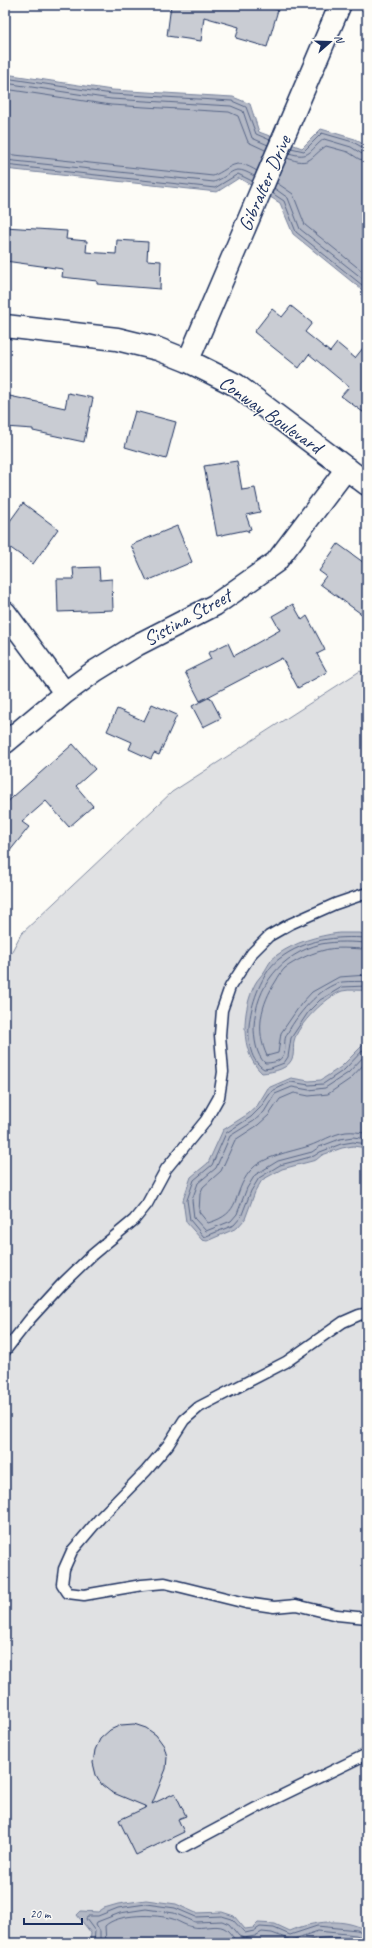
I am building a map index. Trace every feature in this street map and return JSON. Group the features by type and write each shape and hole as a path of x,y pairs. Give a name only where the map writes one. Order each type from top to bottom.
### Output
{"street":[{"name":"Gibralter Drive","path":"188,361 250,212 292,121 340,5"},
{"name":"Conway Boulevard","path":"5,326 116,339 158,349 188,361 236,385 367,484"},
{"name":"Sistina Street","path":"5,743 65,693 95,671 137,645 215,605 276,562 347,468"},
{"path":"5,612 65,693"}],"lane":[{"path":"5,1351 62,1284 92,1255 134,1220 147,1204 166,1169 206,1120 218,1097 223,1072 220,1035 222,1010 230,987 252,953 269,936 290,924 335,904 367,893"},
{"path":"367,1313 359,1314 343,1322 286,1362 199,1407 184,1420 168,1445 146,1471 100,1518 72,1551 64,1569 62,1584 68,1593 84,1595 142,1585 165,1583 246,1603 274,1607 296,1605 337,1615 367,1618"},
{"path":"183,1848 256,1808 367,1754"}],"shaded area":[{"path":"360,671 367,675 367,1943 5,1943 5,964 21,934 172,792"}],"water":[{"path":"5,74 112,90 233,97 250,104 259,132 302,148 321,129 355,139 367,147 367,294 293,234 280,203 239,178 217,192 5,169"},
{"path":"339,933 360,933 367,935 367,990 342,991 328,999 307,1019 301,1027 294,1041 293,1056 289,1064 276,1071 262,1073 249,1054 245,1030 247,1006 255,984 269,963 284,950 306,940"},
{"path":"367,1041 367,1148 353,1146 342,1148 322,1155 316,1160 282,1169 262,1180 255,1192 245,1219 237,1228 207,1241 202,1240 186,1222 183,1200 191,1177 208,1163 223,1130 248,1114 257,1106 268,1088 291,1078 309,1081 321,1080 341,1067"},
{"path":"146,1900 176,1904 196,1913 222,1912 234,1916 245,1929 253,1928 258,1923 275,1924 290,1931 319,1923 339,1922 367,1931 367,1943 90,1943 91,1933 77,1915 81,1911 98,1912 104,1908 118,1904"}],"building":[{"path":"171,5 262,5 278,10 267,47 236,38 239,27 204,17 201,41 167,36"},
{"path":"5,227 67,231 66,239 87,241 86,252 116,254 117,240 148,242 147,260 161,261 160,289 97,284 97,281 62,277 63,269 5,261"},
{"path":"291,306 312,323 305,332 330,352 337,343 355,358 367,343 367,415 341,396 349,387 309,354 299,368 254,332 272,309 282,317"},
{"path":"68,393 93,398 84,442 33,431 33,429 5,427 5,395 65,408"},
{"path":"135,411 176,422 166,459 125,447"},
{"path":"237,461 242,490 255,488 260,512 246,515 251,529 248,530 249,532 246,530 217,536 204,466"},
{"path":"23,503 58,529 33,564 5,544 5,528"},
{"path":"177,526 192,562 147,581 131,545"},
{"path":"338,544 367,565 367,618 320,584 326,576 319,571"},
{"path":"99,567 100,580 112,579 113,610 58,612 57,579 74,579 73,568"},
{"path":"293,604 302,620 307,616 325,650 317,654 327,672 298,688 282,658 200,701 185,672 211,659 208,653 228,643 234,656 280,630 272,616"},
{"path":"210,697 221,718 203,727 192,706"},
{"path":"152,704 177,715 159,755 154,753 151,759 129,749 132,742 107,731 117,709 144,721"},
{"path":"73,744 95,769 76,786 93,806 69,827 46,801 22,822 29,827 5,857 5,804"},
{"path":"134,1724 146,1728 156,1735 164,1746 167,1757 166,1769 152,1804 175,1793 186,1816 178,1819 184,1832 136,1855 119,1820 147,1807 111,1792 102,1785 96,1775 93,1763 95,1750 100,1739 110,1730 121,1725"}]}
